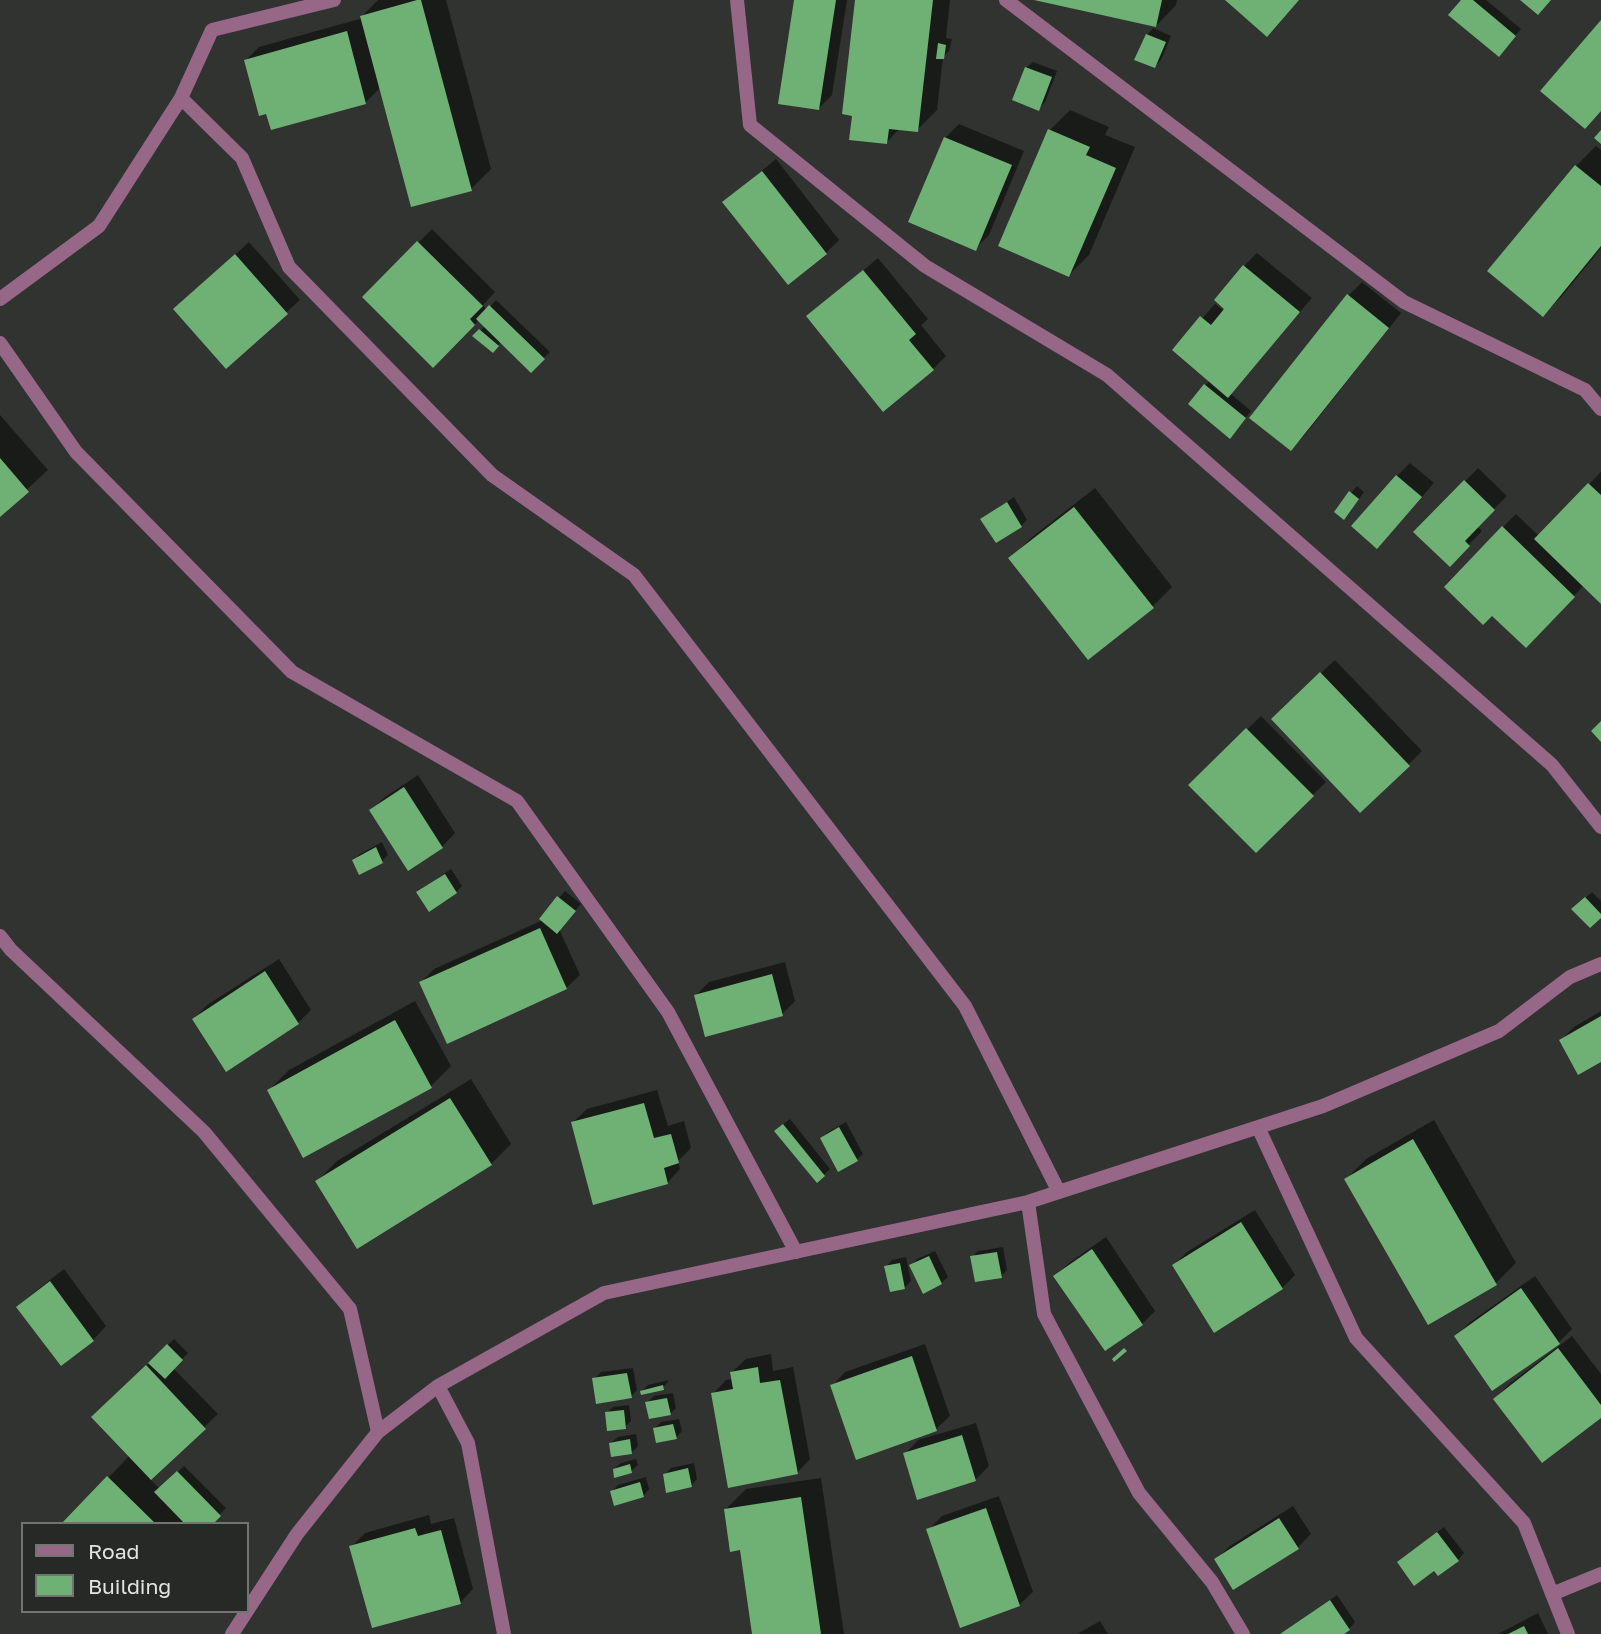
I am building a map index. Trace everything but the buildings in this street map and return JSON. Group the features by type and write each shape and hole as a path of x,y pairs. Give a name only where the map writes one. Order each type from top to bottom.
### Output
{"street":[{"path":"0,299 99,226 181,98 212,30 334,0"},
{"path":"737,0 750,125 925,266 1107,374 1552,765 1601,827"},
{"path":"1006,0 1404,302 1585,390 1601,409"},
{"path":"181,98 242,158 289,267 492,475 634,575 965,1006 1059,1192"},
{"path":"0,343 76,452 292,672 517,802 668,1012 796,1252"},
{"path":"0,936 11,950 204,1132 350,1309 378,1432"},
{"path":"248,1609 297,1534 378,1432 438,1386 604,1293 1028,1202 1323,1106 1499,1031 1570,978 1601,964"},
{"path":"1258,1127 1356,1338 1524,1522 1568,1634"},
{"path":"1028,1202 1044,1314 1139,1493 1212,1582 1243,1634"},
{"path":"438,1386 468,1443 504,1634"},
{"path":"1552,1594 1601,1574"},
{"path":"232,1634 246,1613"}]}
